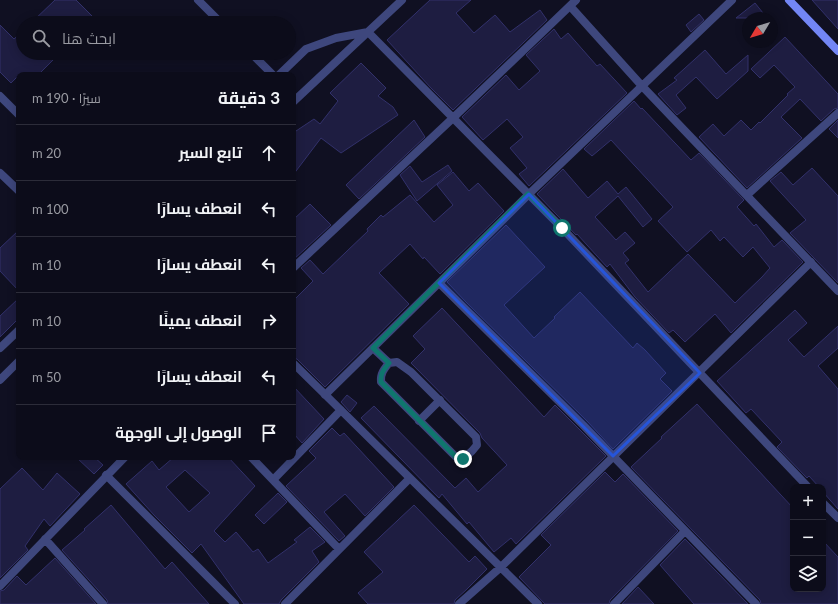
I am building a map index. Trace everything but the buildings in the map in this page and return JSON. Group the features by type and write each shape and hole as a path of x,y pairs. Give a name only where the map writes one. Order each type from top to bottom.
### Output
{"main road":[{"path":"789,0 838,51"}],"street":[{"path":"198,0 214,16"},
{"path":"296,97 402,0"},
{"path":"325,394 528,194 732,0"},
{"path":"296,265 573,3 642,86 838,290"},
{"path":"296,59 306,49 336,38 368,32"},
{"path":"368,32 562,228 805,484"},
{"path":"258,60 270,72"},
{"path":"282,72 295,60"},
{"path":"0,96 16,112"},
{"path":"747,195 838,113"},
{"path":"0,174 16,188"},
{"path":"459,604 501,568 811,262"},
{"path":"439,283 613,456 756,604"},
{"path":"0,348 16,333"},
{"path":"373,348 389,363"},
{"path":"397,362 411,372 476,437 477,445 463,459 456,457 381,382 380,378 383,370 389,363 397,362"},
{"path":"0,380 16,364"},
{"path":"296,366 538,604"},
{"path":"419,421 440,400"},
{"path":"296,456 341,410"},
{"path":"0,586 122,460"},
{"path":"254,460 340,549"},
{"path":"273,480 292,460"},
{"path":"106,475 235,604"},
{"path":"285,604 410,478"},
{"path":"826,505 838,518"},
{"path":"614,604 685,531"},
{"path":"45,539 103,604"}],"highlighted area":[{"path":"529,194 700,373 613,456 439,283"}],"route":[{"path":"463,459 456,457 381,382 380,378 383,370 389,363 373,348 528,194 562,228"}]}
